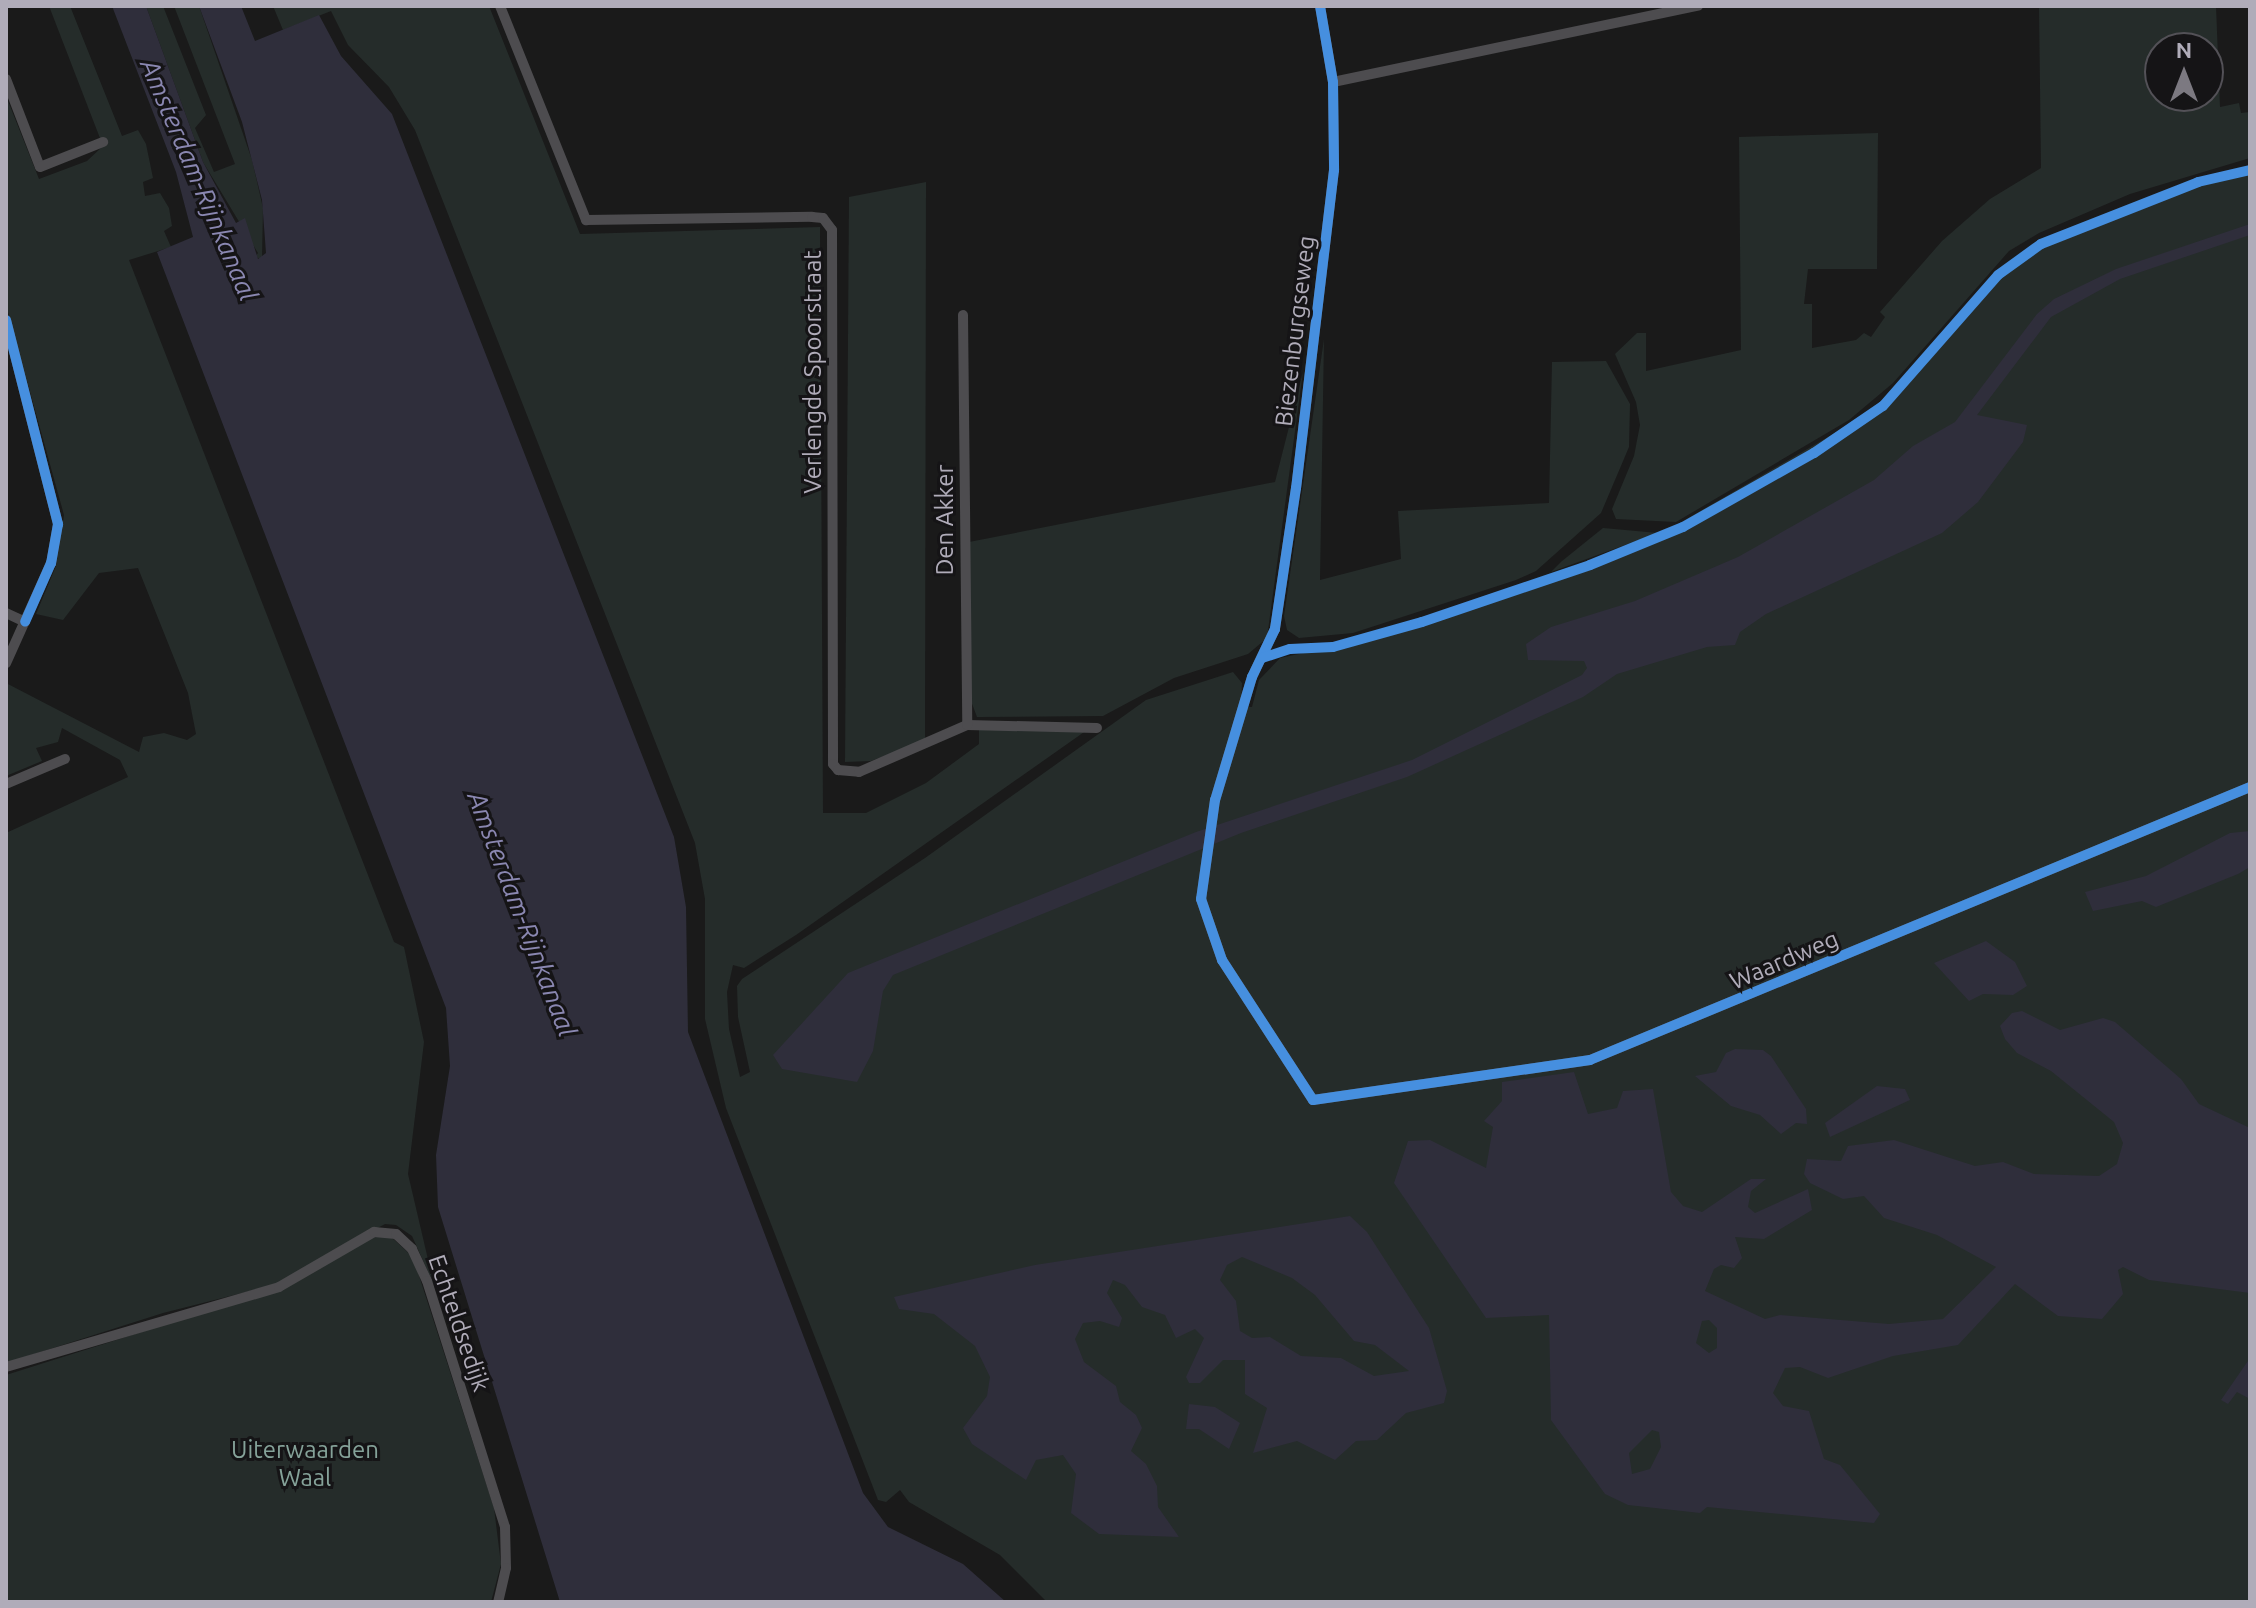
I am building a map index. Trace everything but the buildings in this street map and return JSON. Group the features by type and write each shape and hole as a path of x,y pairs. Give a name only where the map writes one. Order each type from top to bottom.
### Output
{"street":[{"name":"Verlengde Spoorstraat","path":"500,6 586,220 812,217 823,218 832,230 831,758 838,770 859,772 967,725"},
{"name":"Biezenburgseweg","path":"1313,1100 1211,936 1201,899 1204,855 1211,818 1252,677 1275,629 1296,488 1334,170 1333,82 1320,6"},
{"path":"1333,82 1698,6"},
{"path":"6,79 40,167 103,142"},
{"name":"Den Akker","path":"963,315 967,725"},
{"path":"6,320 58,524 51,563 6,663"},
{"path":"6,613 25,622"},
{"path":"967,725 1097,728"},
{"path":"6,784 65,759"},
{"name":"Waardweg","path":"1313,1100 1590,1060 2250,787"},
{"name":"Echteldsedijk","path":"6,1367 279,1287 374,1232 396,1234 412,1249 427,1281 505,1527 506,1568 498,1602"}],"green space":[{"path":"49,6 70,6 122,136 138,130 146,144 153,178 143,182 145,196 160,193 169,208 172,226 164,231 171,247 129,260 394,942 404,947 424,1042 408,1174 434,1285 412,1236 396,1225 385,1224 274,1285 163,1313 6,1363 6,833 128,777 120,760 62,728 58,742 36,748 42,761 6,776 6,683 139,752 143,737 164,733 187,740 196,734 188,693 138,568 99,573 63,620 36,614 56,566 64,515 6,305 6,96 39,179 87,161 103,146"},
{"path":"146,6 163,6 206,115 195,128 214,172 235,164 174,6 199,6 252,160 263,208 262,259 255,257 258,253 203,162"},
{"path":"273,6 489,6 580,234 820,227 823,813 866,813 926,783 979,744 979,730 1087,730 796,935 744,968 733,965 727,992 729,1029 740,1077 750,1072 738,1017 737,986 742,979 925,858 1146,700 1233,672 1242,683 1241,707 1252,707 1259,680 1280,658 1382,636 1659,535 1876,409 2002,267 2041,240 2207,178 2250,167 2250,1602 1047,1602 1000,1555 909,1502 900,1490 886,1502 878,1500 726,1108 705,1019 705,899 695,843 415,130 389,87 348,45 331,11 283,30"},
{"path":"2039,6 2216,6 2217,32 2144,32 2144,112 2224,112 2224,106 2239,103 2241,113 2250,112 2250,158 2130,194 2039,233 2009,251 1893,383 1849,420 1676,522 1616,519 1612,509 1634,456 1640,425 1636,402 1615,354 1637,333 1646,333 1646,371 1741,350 1739,137 1878,133 1877,269 1808,269 1804,304 1812,304 1812,348 1856,340 1864,333 1871,337 1885,317 1880,312 1942,241 1990,199 2041,168"},
{"path":"926,182 925,741 871,761 845,762 849,197"},
{"path":"1324,339 1320,580 1401,559 1398,511 1549,503 1552,362 1606,361 1630,404 1629,447 1601,513 1536,571 1516,580 1353,633 1299,638 1287,630 1284,616"},
{"path":"1303,372 1267,638 1248,654 1174,678 1103,716 977,717 971,701 969,542 1275,482"},
{"path":"1603,528 1658,533 1551,572 1562,561"},
{"name":"Uiterwaarden Waal","path":"375,1236 390,1236 413,1257 494,1508 501,1564 491,1602 6,1602 6,1375 290,1285"}],"water":[{"name":"Amsterdam-Rijnkanaal","path":"112,6 146,6 203,162 236,223 245,218 258,259 266,253 262,200 242,122 199,6 241,6 255,41 319,15 341,56 392,114 674,837 686,907 688,1032 863,1493 888,1527 963,1564 1006,1602 560,1602 438,1207 436,1155 450,1066 446,1008 157,252 193,237 176,172"},
{"path":"2250,224 2250,235 2120,279 2051,317 1977,415 2027,425 2023,442 1978,502 1942,533 1766,614 1740,632 1735,645 1707,647 1617,674 1583,697 1407,777 1241,833 893,975 883,991 873,1051 857,1082 782,1069 773,1055 848,973 1196,832 1412,760 1582,675 1587,668 1584,661 1528,660 1526,644 1551,627 1635,601 1738,557 1874,480 1913,446 1955,422 2037,314 2054,299 2116,269"},
{"path":"2250,831 2250,867 2238,874 2156,907 2142,901 2093,911 2085,892 2146,876 2230,833"},
{"path":"1986,941 2015,962 2027,986 2013,995 1983,994 1969,1001 1934,963"},
{"path":"2022,1011 2060,1030 2103,1018 2115,1022 2181,1079 2199,1104 2250,1128 2250,1293 2149,1280 2123,1267 2118,1270 2123,1294 2102,1319 2058,1316 2015,1284 1958,1345 1893,1356 1828,1378 1800,1367 1785,1368 1773,1393 1783,1406 1809,1411 1824,1459 1840,1465 1880,1514 1874,1523 1707,1507 1700,1513 1628,1505 1605,1494 1551,1420 1549,1315 1486,1318 1394,1183 1408,1141 1430,1140 1486,1168 1493,1127 1484,1121 1502,1101 1502,1082 1574,1072 1588,1114 1617,1108 1623,1091 1653,1089 1671,1192 1683,1206 1702,1212 1751,1179 1766,1179 1751,1191 1748,1207 1755,1213 1808,1189 1812,1210 1764,1239 1735,1237 1742,1258 1734,1268 1721,1265 1714,1269 1705,1291 1765,1319 1780,1315 1889,1324 1943,1319 1996,1267 1937,1235 1884,1218 1864,1196 1843,1199 1810,1183 1804,1174 1807,1159 1841,1161 1848,1146 1894,1140 1975,1166 2003,1162 2034,1174 2099,1176 2117,1164 2123,1143 2114,1122 2051,1071 2017,1053 2005,1039 2000,1026 2012,1013","holes":["1709,1320 1717,1328 1717,1348 1709,1353 1696,1343 1702,1321","1652,1430 1659,1432 1661,1447 1650,1469 1632,1474 1629,1453"]},
{"path":"1735,1049 1763,1050 1771,1056 1806,1109 1807,1124 1796,1123 1781,1134 1760,1115 1731,1106 1695,1076 1716,1072 1726,1053"},
{"path":"1877,1086 1905,1089 1910,1100 1830,1137 1825,1123"},
{"path":"1350,1216 1367,1232 1429,1328 1447,1391 1444,1403 1406,1413 1377,1440 1356,1441 1335,1460 1297,1441 1253,1453 1267,1408 1245,1394 1245,1360 1223,1360 1200,1383 1189,1383 1186,1377 1204,1338 1195,1329 1176,1338 1165,1315 1142,1307 1125,1285 1113,1280 1107,1293 1122,1318 1119,1327 1100,1321 1083,1323 1075,1339 1084,1362 1116,1386 1120,1402 1136,1415 1142,1428 1131,1451 1146,1464 1157,1486 1158,1507 1179,1537 1099,1534 1071,1513 1076,1474 1063,1455 1036,1460 1026,1480 972,1444 963,1428 987,1396 990,1377 975,1346 934,1314 899,1309 894,1297 1035,1265","holes":["1242,1257 1292,1278 1315,1295 1354,1341 1375,1345 1409,1371 1374,1376 1341,1358 1301,1356 1270,1337 1252,1338 1240,1331 1236,1301 1220,1280 1227,1265"]},
{"path":"2250,1358 2250,1399 2237,1392 2228,1404 2221,1400"},
{"path":"1189,1404 1215,1407 1240,1423 1229,1449 1199,1429 1186,1429"}],"cycle path":[{"path":"1320,6 1333,82 1334,170 1296,488 1275,629 1252,677 1215,800 1201,899 1222,960 1313,1100 1590,1060 2250,787"},
{"path":"1262,658 1290,649 1333,647 1422,622 1590,565 1683,527 1814,453 1883,406 1998,275 2041,244 2198,182 2250,170"},
{"path":"6,320 58,524 51,563 25,622"}]}
